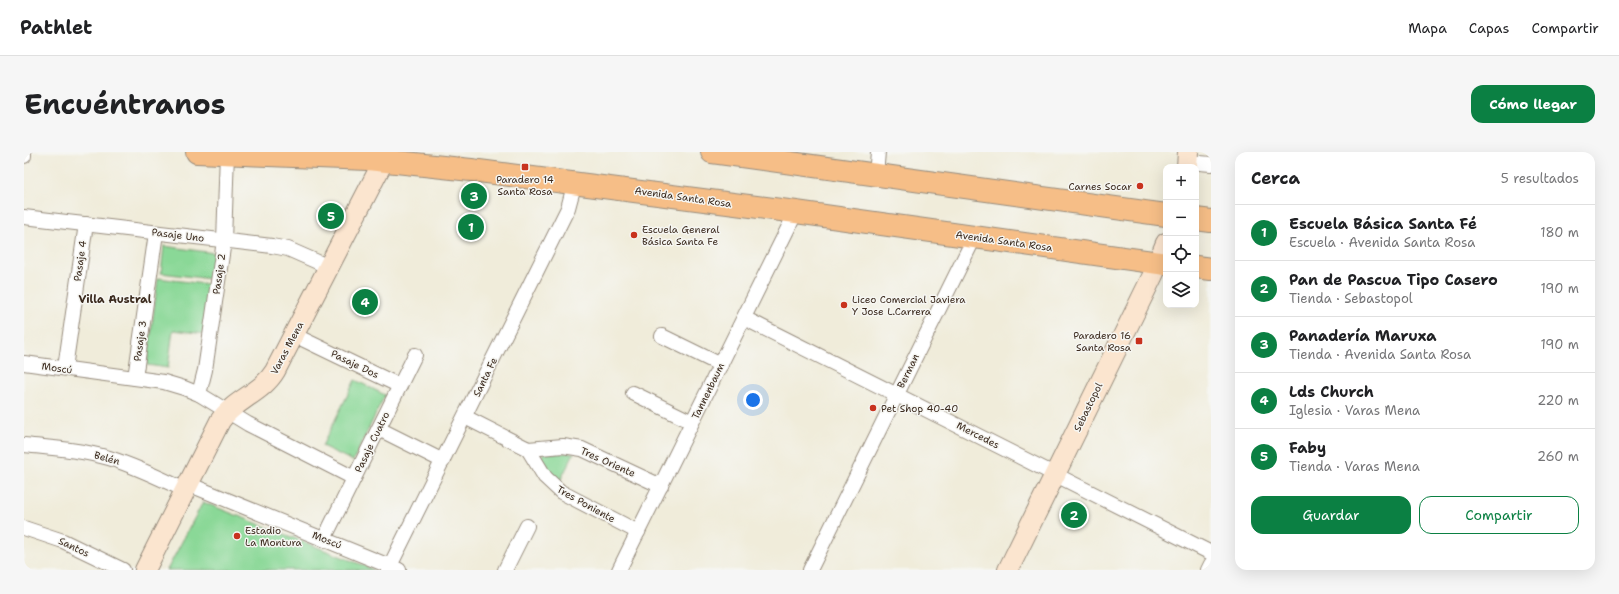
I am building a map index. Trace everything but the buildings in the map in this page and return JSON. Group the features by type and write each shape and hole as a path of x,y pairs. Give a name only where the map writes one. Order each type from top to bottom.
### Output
{"main road":[{"name":"Avenida Santa Rosa","path":"197,152 385,156 975,236 1163,260"},
{"path":"712,152 743,154 876,175 1163,215"},
{"path":"1199,219 1211,221"},
{"path":"1199,267 1211,269"}],"street":[{"path":"876,175 878,152"},
{"name":"Pasaje 2","path":"199,394 205,370 224,241 227,153"},
{"name":"Varas Mena","path":"145,570 220,421 227,412 268,381 302,339 329,267 385,156"},
{"path":"1188,160 1211,164"},
{"name":"Santa Fe","path":"392,569 443,461 568,208 575,182"},
{"name":"Tannenbaum","path":"619,570 796,212"},
{"name":"Pasaje Uno","path":"24,217 280,247 329,267"},
{"name":"Pasaje 4","path":"65,368 86,224"},
{"name":"Pasaje 3","path":"134,378 156,233"},
{"name":"Berman","path":"810,570 975,236"},
{"name":"Sebastopol","path":"1021,570 1060,477 1163,262"},
{"name":"Mercedes","path":"744,318 1211,553"},
{"path":"662,336 721,365"},
{"name":"Pasaje Dos","path":"302,339 400,386"},
{"name":"Pasaje Cuatro","path":"326,534 415,355"},
{"name":"Moscú","path":"24,363 174,385 199,394 227,412"},
{"path":"633,393 692,422"},
{"path":"227,412 354,478"},
{"path":"465,417 528,449"},
{"path":"379,429 443,461"},
{"name":"Belén","path":"24,444 108,458 186,487"},
{"name":"Tres Oriente","path":"528,449 564,446 582,449 661,486"},
{"name":"Tres Poniente","path":"528,449 545,477 561,492 638,532"},
{"name":"Sebastopol","path":"1008,570 1060,477"},
{"name":"Moscú","path":"186,487 326,534 392,569"},
{"path":"505,570 527,526"},
{"name":"Santos","path":"24,528 63,541 123,570"},
{"path":"1208,570 1211,564"}],"green space":[{"path":"164,246 214,253 211,279 161,273"},
{"path":"158,278 212,285 205,334 173,330 168,368 147,365"},
{"path":"355,380 385,395 353,461 322,446"},
{"path":"545,453 574,453 559,483 541,457"},
{"name":"Estadio La Montura","path":"203,502 375,570 167,570"}],"place":[{"name":"Paradero 14 Santa Rosa","path":"525,167"},
{"name":"Carnes Socar","path":"1140,186"},
{"name":"Panadería Maruxa","path":"474,196"},
{"name":"Faby","path":"331,216"},
{"name":"Escuela Básica Santa Fé","path":"471,227"},
{"name":"Escuela General Básica Santa Fe","path":"634,235"},
{"name":"Lds Church","path":"365,302"},
{"name":"Liceo Comercial Javiera Y Jose L.Carrera","path":"844,305"},
{"name":"Paradero 16 Santa Rosa","path":"1139,341"},
{"name":"Pet Shop 40-40","path":"873,408"},
{"name":"Pan de Pascua Tipo Casero","path":"1074,515"},
{"name":"Estadio La Montura","path":"237,536"}],"district":[{"name":"Villa Austral","path":"115,299"}]}
